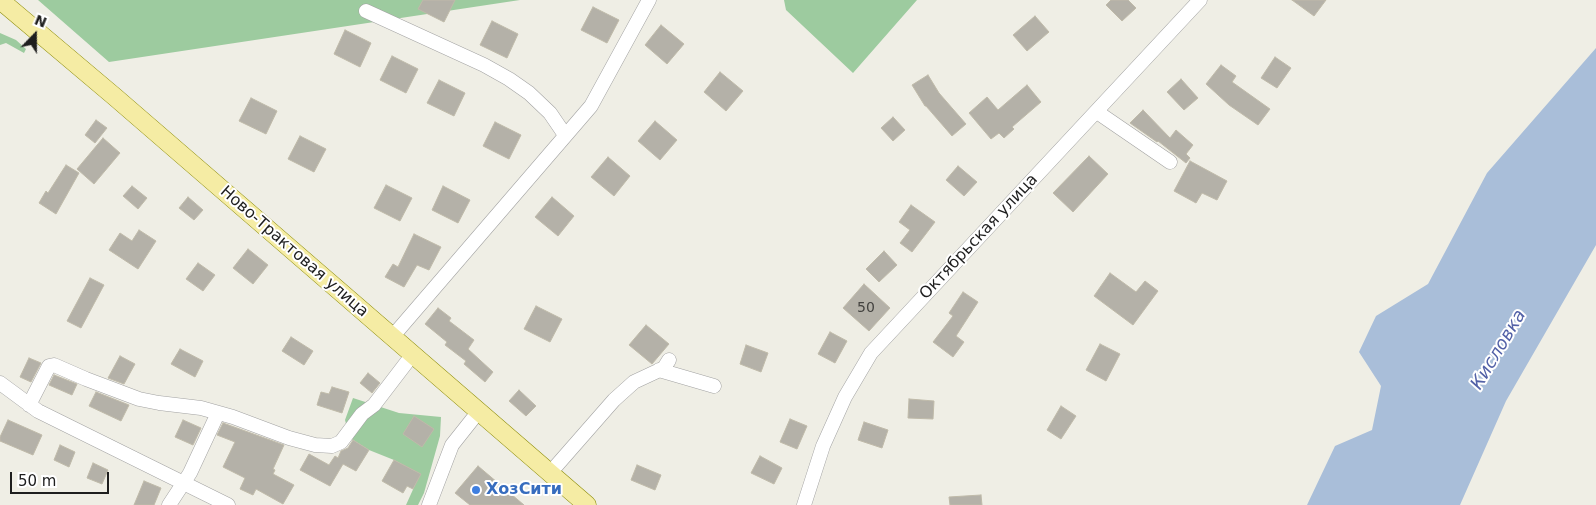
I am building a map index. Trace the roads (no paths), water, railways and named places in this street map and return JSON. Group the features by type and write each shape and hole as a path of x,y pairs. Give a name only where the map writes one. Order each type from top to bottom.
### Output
{"main road":[{"name":"Ново-Трактовая улица","path":"0,0 393,336 587,505"}],"street":[{"path":"393,336 591,106 649,0"},
{"name":"Октябрьская улица","path":"804,505 823,446 845,396 871,353 1200,0"},
{"path":"366,11 509,79 529,93 550,113 565,135"},
{"path":"1097,112 1170,162"},
{"path":"29,405 51,364 138,398 159,403 201,408 289,438 315,445 332,446 341,442 362,414 374,405 413,354"},
{"path":"550,473 614,400 634,382 664,365 714,386"},
{"path":"0,384 29,405 228,505"},
{"path":"429,505 452,445 479,411"},
{"path":"168,505 190,473 218,413"}],"water":[{"name":"Кисловка","path":"1596,48 1596,245 1506,401 1460,505 1307,505 1335,446 1372,430 1381,386 1359,352 1376,316 1428,284 1487,173"}],"place":[{"name":"ХозСити","path":"476,490"}]}
